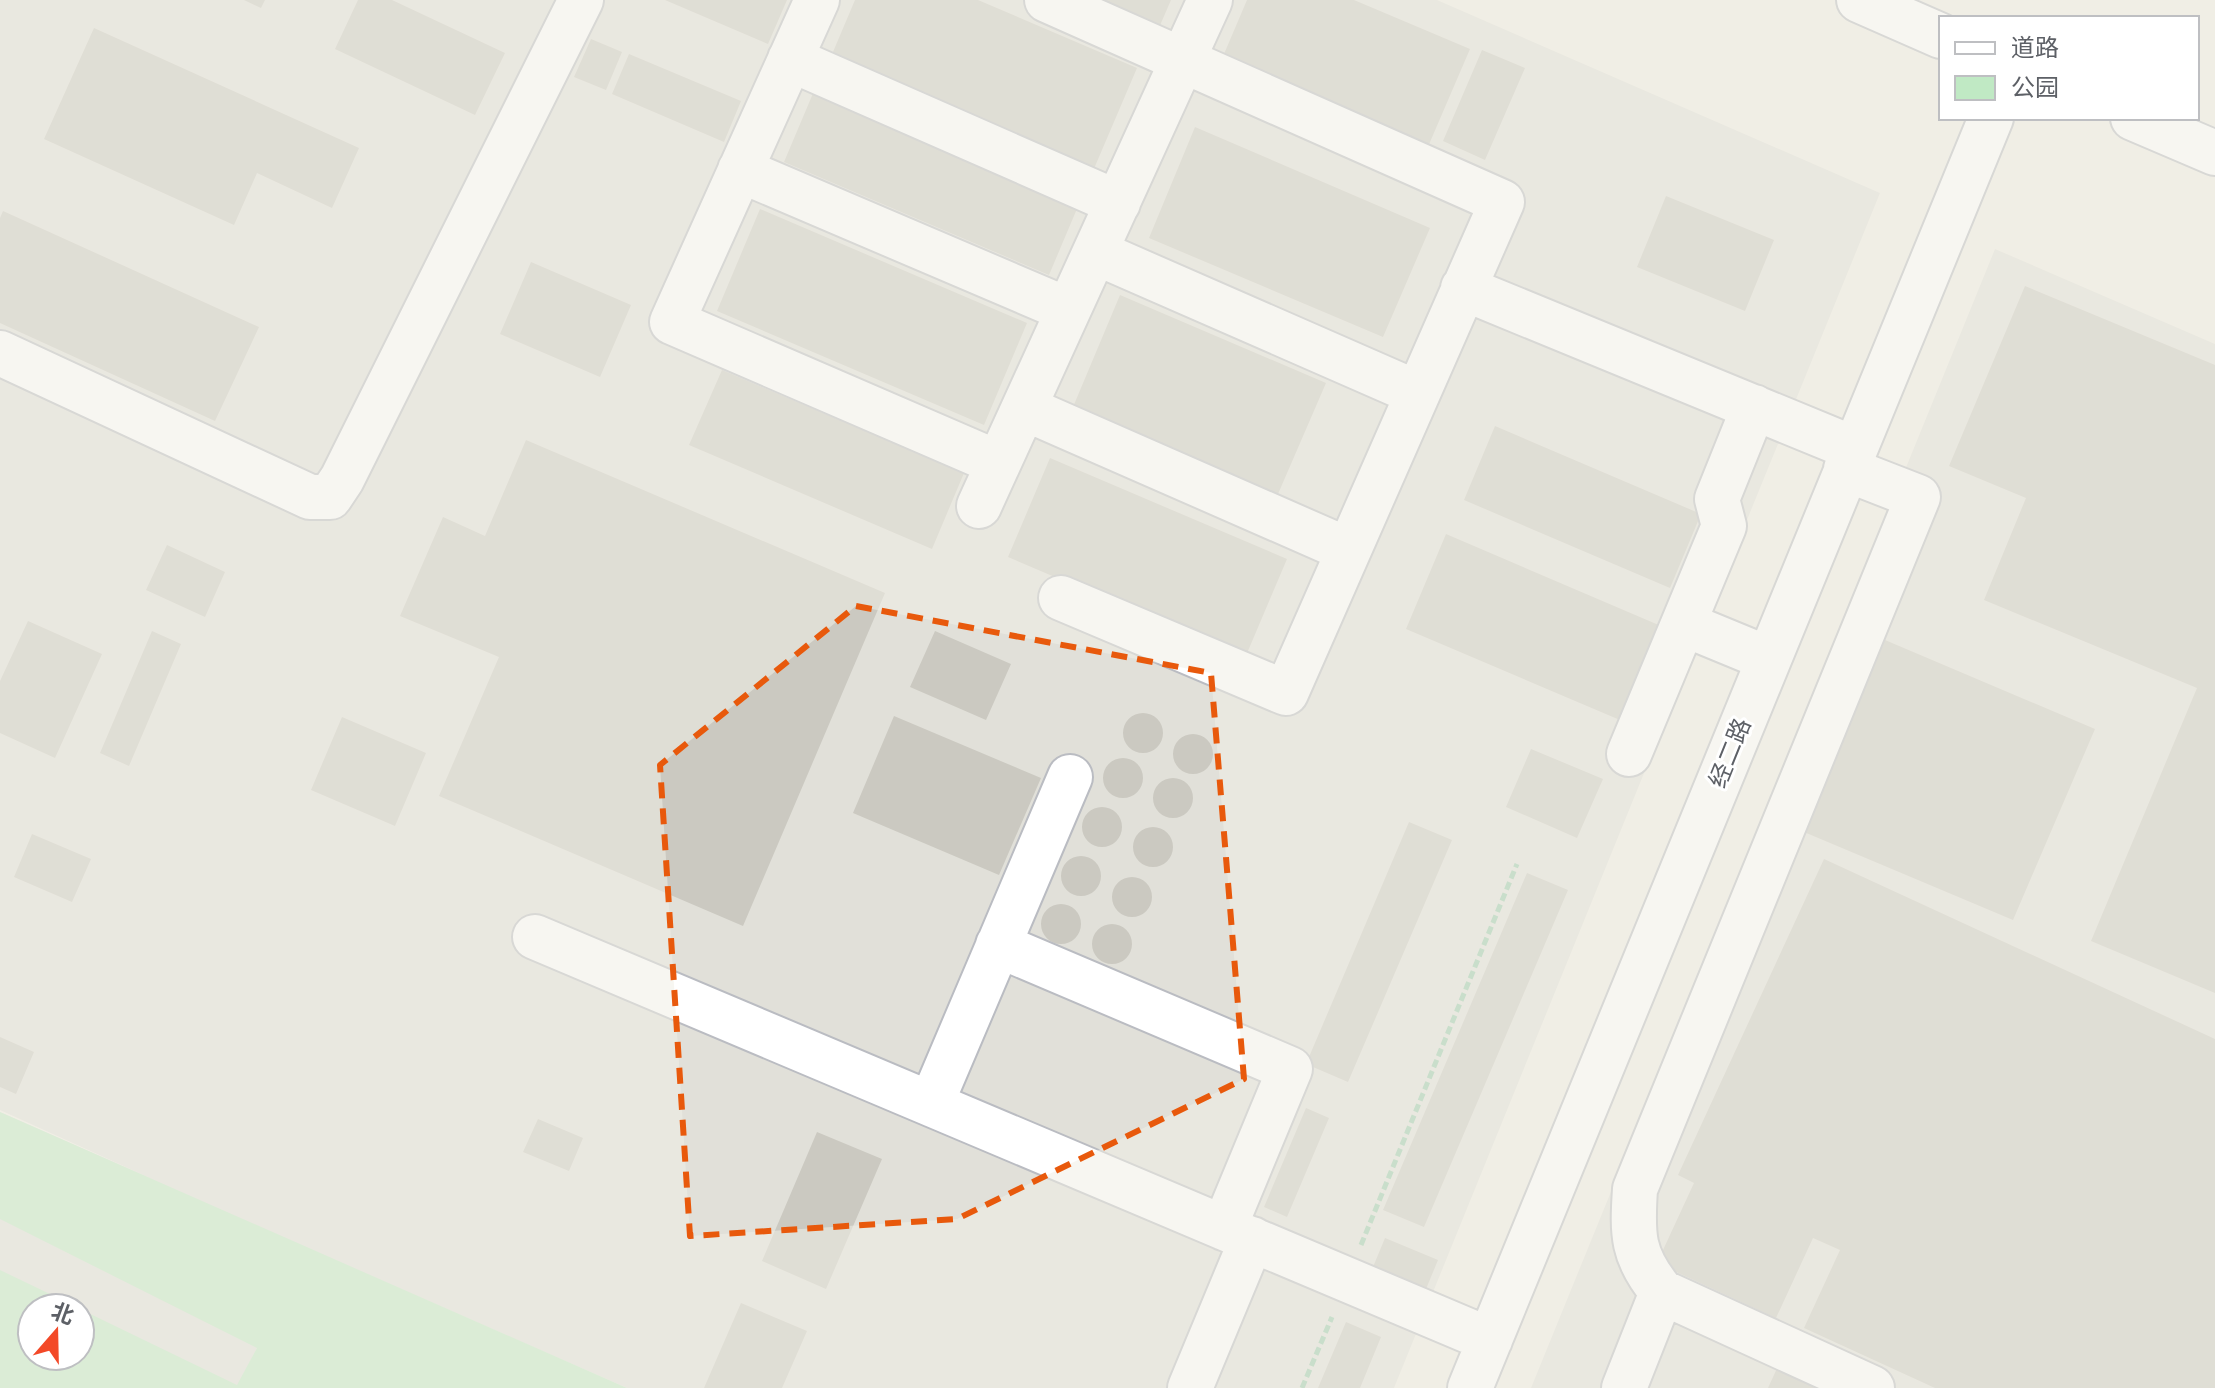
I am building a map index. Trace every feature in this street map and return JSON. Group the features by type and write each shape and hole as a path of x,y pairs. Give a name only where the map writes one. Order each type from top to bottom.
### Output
{"street":[{"path":"0,353 310,497 330,497 342,479 581,0"},
{"path":"817,0 672,322 998,463"},
{"path":"1047,0 1502,202 1286,693 1061,598"},
{"path":"979,506 1210,0"},
{"path":"1859,0 1939,35"},
{"path":"790,59 1118,203"},
{"name":"经二路","path":"1470,1388 1990,120"},
{"path":"2138,120 2215,153"},
{"path":"740,170 1068,310"},
{"path":"1095,252 1417,393"},
{"path":"1463,288 1754,407 1918,497 1635,1189 1632,1234 1643,1269 1662,1292 1872,1388"},
{"path":"1629,754 1724,526 1717,499 1754,407"},
{"path":"1024,408 1348,550"},
{"path":"1684,624 1769,659"},
{"path":"931,1104 1070,777"},
{"path":"535,937 1490,1340"},
{"path":"998,945 1290,1069 1190,1388"},
{"path":"1624,1388 1662,1292"}],"path":[{"path":"1302,1388 1517,864"}],"highlighted area":[{"path":"856,606 1211,673 1244,1079 957,1219 690,1236 660,765"}],"shaded area":[{"path":"0,0 1437,0 1880,193 1394,1388 627,1388 307,1248 237,1388 0,1388 0,1112 150,1178 0,1110"},
{"path":"1995,249 2215,344 2215,1388 1531,1388"}],"green space":[{"path":"0,1112 627,1388 0,1388 0,1270 46,1292 16,1292 16,1372 96,1372 96,1317 237,1385 257,1348 0,1219"}],"building":[{"path":"244,0 265,0 261,8"},
{"path":"358,0 392,0 505,53 475,115 335,49"},
{"path":"665,0 787,0 768,44"},
{"path":"855,0 978,0 1137,68 1093,171 830,59"},
{"path":"1088,0 1171,0 1158,30"},
{"path":"1247,0 1354,0 1470,49 1427,149 1221,61"},
{"path":"94,28 359,148 332,208 257,173 234,225 44,139"},
{"path":"591,39 622,52 606,90 574,77"},
{"path":"1482,50 1525,68 1485,160 1443,141"},
{"path":"629,54 741,101 724,142 612,94"},
{"path":"814,91 1079,204 1049,275 784,162"},
{"path":"1195,127 1430,228 1383,337 1149,238"},
{"path":"1666,196 1774,240 1745,311 1637,267"},
{"path":"760,209 1027,323 984,425 717,311"},
{"path":"3,211 259,327 215,421 0,323 0,218"},
{"path":"531,262 631,305 600,377 500,334"},
{"path":"2025,286 2215,365 2215,993 2091,941 2197,688 1984,600 2026,498 1949,466"},
{"path":"1120,295 1326,383 1278,494 1073,407"},
{"path":"722,370 964,473 932,549 689,445"},
{"path":"1495,426 1701,514 1670,588 1464,500"},
{"path":"526,440 885,593 743,926 439,796 499,657 400,616 443,517 485,536"},
{"path":"1050,458 1287,559 1245,658 1008,557"},
{"path":"1446,534 1668,629 1627,723 1406,629"},
{"path":"167,545 225,572 205,617 146,590"},
{"path":"28,621 102,654 55,758 0,733 0,681"},
{"path":"152,631 181,644 129,766 100,753"},
{"path":"935,631 1011,664 986,720 910,687"},
{"path":"1885,640 2095,729 2013,920 1804,832"},
{"path":"1143,713 1157,719 1163,733 1157,747 1143,753 1129,747 1123,733 1129,719"},
{"path":"894,716 1041,778 999,875 853,813"},
{"path":"342,717 426,753 395,826 311,790"},
{"path":"1193,734 1207,740 1213,754 1207,768 1193,774 1179,768 1173,754 1179,740"},
{"path":"1531,749 1603,779 1577,838 1506,807"},
{"path":"1123,758 1137,764 1143,778 1137,792 1123,798 1109,792 1103,778 1109,764"},
{"path":"1173,778 1187,784 1193,798 1187,812 1173,818 1159,812 1153,798 1159,784"},
{"path":"1102,807 1116,813 1122,827 1116,841 1102,847 1088,841 1082,827 1088,813"},
{"path":"1409,822 1452,840 1348,1082 1306,1064"},
{"path":"1153,827 1167,833 1173,847 1167,861 1153,867 1139,861 1133,847 1139,833"},
{"path":"32,834 91,859 72,902 14,877"},
{"path":"1081,856 1095,862 1101,876 1095,890 1081,896 1067,890 1061,876 1067,862"},
{"path":"1824,859 2215,1039 2215,1388 1935,1388 1804,1328 1840,1250 1813,1238 1776,1318 1657,1263 1694,1183 1678,1175"},
{"path":"1527,873 1568,890 1424,1227 1383,1210"},
{"path":"1132,877 1146,883 1152,897 1146,911 1132,917 1118,911 1112,897 1118,883"},
{"path":"1061,904 1075,910 1081,924 1075,938 1061,944 1047,938 1041,924 1047,910"},
{"path":"1112,924 1126,930 1132,944 1126,958 1112,964 1098,958 1092,944 1098,930"},
{"path":"0,1037 34,1052 16,1094 0,1087"},
{"path":"1306,1108 1329,1118 1287,1217 1264,1207"},
{"path":"538,1119 583,1138 569,1171 523,1152"},
{"path":"817,1132 882,1159 826,1289 762,1261"},
{"path":"1385,1238 1438,1260 1426,1289 1373,1267"},
{"path":"741,1303 807,1331 782,1388 704,1388"},
{"path":"1346,1322 1381,1337 1360,1388 1318,1388"},
{"path":"1779,1364 1834,1388 1768,1388"}]}
